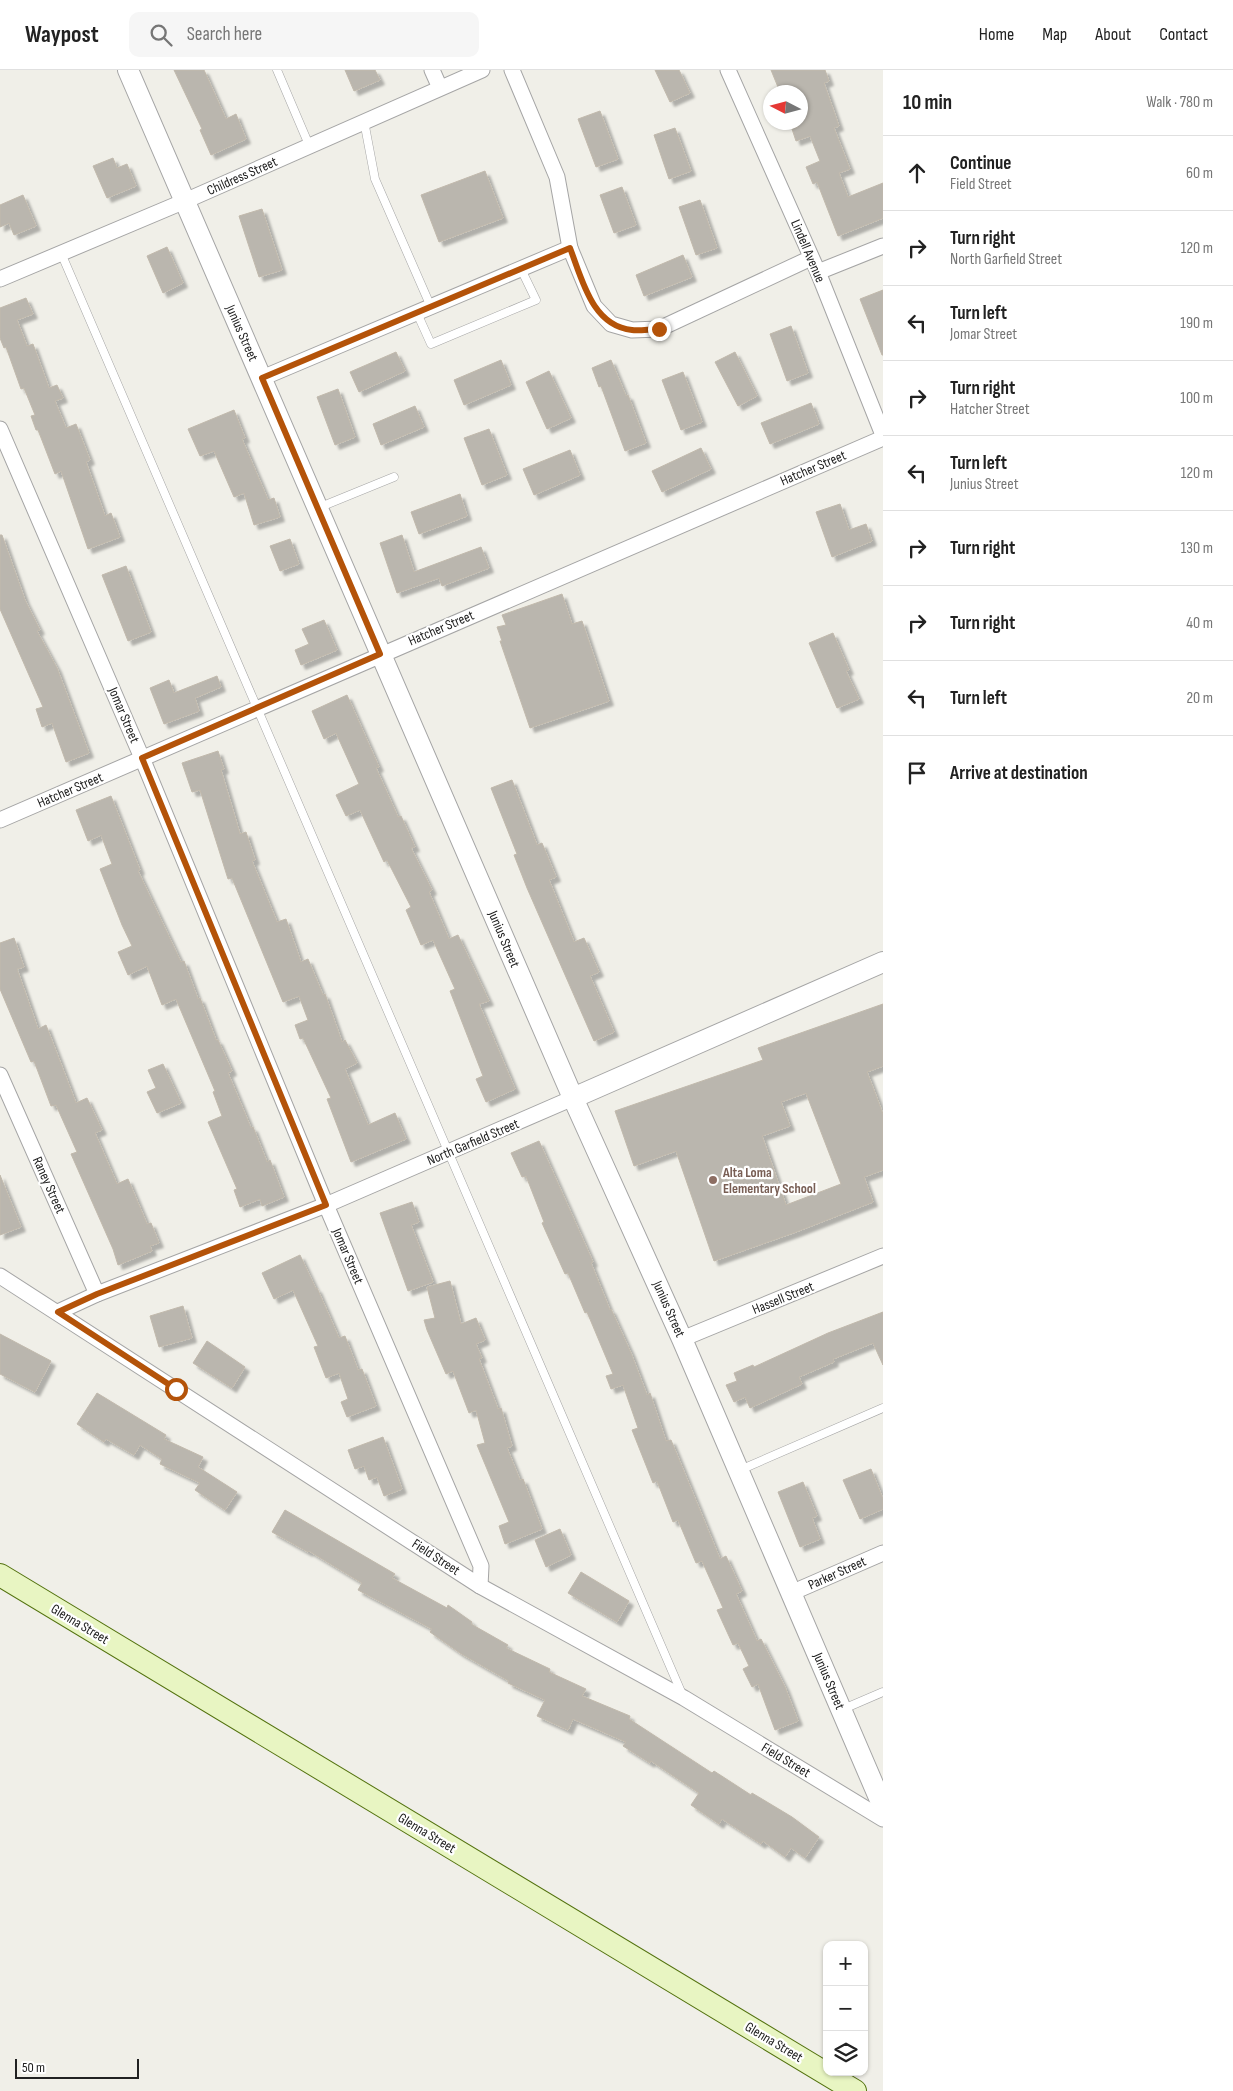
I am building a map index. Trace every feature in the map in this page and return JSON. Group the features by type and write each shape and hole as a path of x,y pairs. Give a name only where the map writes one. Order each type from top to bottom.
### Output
{"main road":[{"name":"Glenna Street","path":"0,1575 855,2091"}],"street":[{"name":"Junius Street","path":"128,70 380,654 739,1470 883,1807"},
{"path":"432,70 440,88"},
{"name":"Childress Street","path":"0,279 185,201 482,70"},
{"path":"512,70 557,176 570,248 594,306 611,324 632,330 659,329 812,258"},
{"name":"Lindell Avenue","path":"728,70 818,272 883,437"},
{"path":"818,272 883,246"},
{"path":"262,378 570,248"},
{"name":"Jomar Street","path":"0,429 142,758 326,1205 481,1566 480,1586"},
{"name":"Hatcher Street","path":"0,820 883,437"},
{"name":"North Garfield Street","path":"58,1312 97,1294 326,1205 883,962"},
{"name":"Raney Street","path":"0,1075 97,1294"},
{"name":"Hassell Street","path":"682,1339 883,1256"},
{"name":"Field Street","path":"0,1276 480,1586 684,1698 883,1819"},
{"name":"Parker Street","path":"791,1592 883,1552"}],"lane":[{"path":"277,70 309,145"},
{"path":"364,121 374,179 424,310 431,344 536,300 522,268"},
{"path":"61,253 684,1698"},
{"path":"318,508 394,477"},
{"path":"739,1470 883,1408"},
{"path":"842,1710 883,1692"}],"building":[{"path":"174,70 204,70 226,119 236,114 246,139 211,155 200,130 202,129"},
{"path":"345,70 375,70 380,80 354,91"},
{"path":"655,70 679,70 690,93 670,102"},
{"path":"771,70 825,70 829,81 824,83 839,126 834,128 850,169 839,173 848,197 883,183 883,218 838,236 817,182 813,184 806,167 820,161 810,136 796,141 792,130 808,130 808,85 777,85"},
{"path":"600,111 618,159 596,167 578,119"},
{"path":"675,128 691,171 669,179 654,135"},
{"path":"113,158 117,168 127,164 136,186 107,198 93,166"},
{"path":"485,171 503,218 439,242 421,195"},
{"path":"622,187 636,225 614,233 600,195"},
{"path":"23,195 36,226 14,235 9,223 0,227 0,205"},
{"path":"700,200 717,248 696,255 679,207"},
{"path":"262,209 282,270 259,277 239,216"},
{"path":"167,247 183,283 163,293 147,256"},
{"path":"683,255 692,277 644,296 636,275"},
{"path":"883,290 883,355 882,355 860,299"},
{"path":"26,298 33,314 17,320 27,346 33,344 49,388 57,385 63,398 55,401 66,428 76,424 90,460 86,462 105,516 111,513 120,537 88,549 61,471 55,474 31,416 35,415 24,388 21,389 6,347 4,348 0,338 0,308"},
{"path":"791,326 808,373 787,381 770,334"},
{"path":"396,352 405,371 359,392 350,372"},
{"path":"735,352 757,396 738,406 715,362"},
{"path":"501,360 511,385 464,405 454,380"},
{"path":"611,360 626,396 628,395 646,443 625,451 601,386 599,387 592,368"},
{"path":"549,371 571,418 547,429 526,382"},
{"path":"683,372 702,422 681,430 662,380"},
{"path":"338,389 355,437 335,445 317,397"},
{"path":"811,403 819,424 770,444 761,423"},
{"path":"415,406 424,427 381,445 373,424"},
{"path":"234,410 245,438 242,439 268,500 274,498 280,517 254,525 244,493 234,497 214,451 200,456 188,429"},
{"path":"489,429 507,475 482,485 464,438"},
{"path":"701,448 711,469 662,492 652,471"},
{"path":"570,450 580,475 534,495 523,469"},
{"path":"460,494 467,516 419,534 411,512"},
{"path":"840,504 849,530 866,524 872,541 832,557 816,512"},
{"path":"0,535 2,535 25,600 40,630 37,631 57,668 89,753 66,762 52,723 42,727 36,709 43,707 0,609"},
{"path":"402,535 414,572 481,547 489,568 442,586 439,578 397,593 380,543"},
{"path":"290,539 299,564 280,571 270,546"},
{"path":"126,566 151,632 128,641 102,575"},
{"path":"562,594 572,624 582,621 609,701 530,728 497,627 506,625 502,615"},
{"path":"324,620 337,650 301,665 295,650 309,644 302,629"},
{"path":"833,633 849,670 846,671 859,699 837,708 809,643"},
{"path":"217,676 221,687 195,698 199,711 164,724 150,688 169,680 174,693"},
{"path":"347,695 379,767 376,768 398,817 401,816 415,847 411,848 432,890 429,892 449,939 458,935 489,1001 479,1004 515,1089 486,1102 476,1079 483,1076 450,991 455,989 433,940 421,945 406,910 411,907 387,860 384,862 360,810 346,816 336,795 359,784 336,733 324,739 312,711"},
{"path":"218,751 224,769 221,770 240,834 246,832 255,860 252,861 277,922 286,919 301,962 308,959 323,995 325,994 342,1042 345,1040 357,1063 345,1069 368,1125 395,1113 406,1139 351,1162 327,1099 331,1098 303,1038 300,1039 295,1025 308,1020 299,996 283,1002 232,878 228,879 200,790 192,792 182,763"},
{"path":"512,780 537,845 542,843 556,877 549,880 574,942 584,938 599,972 590,976 614,1032 594,1041 527,888 514,855 517,854 491,788"},
{"path":"111,796 140,870 138,871 181,962 184,961 198,999 200,998 216,1040 218,1040 232,1071 228,1073 251,1128 253,1127 267,1162 270,1160 284,1197 262,1206 260,1199 240,1207 234,1190 237,1189 208,1122 222,1116 213,1092 215,1091 176,999 162,1005 147,966 128,975 118,952 132,946 100,869 112,864 101,835 88,841 76,810"},
{"path":"14,938 24,967 17,969 38,1029 46,1025 76,1103 87,1098 102,1130 95,1133 117,1184 128,1179 147,1224 151,1223 159,1243 150,1246 152,1251 118,1265 113,1249 71,1154 77,1152 56,1105 51,1106 34,1061 31,1062 0,989 0,943"},
{"path":"883,1004 883,1066 867,1072 883,1114 883,1170 864,1177 873,1202 714,1261 676,1151 634,1166 615,1111 763,1060 758,1048","holes":["806,1093 841,1184 786,1205 762,1136 790,1126 781,1102"]},
{"path":"163,1064 181,1103 157,1113 147,1092 156,1088 148,1070"},
{"path":"539,1141 593,1262 591,1263 610,1310 631,1353 647,1395 650,1393 666,1441 671,1440 720,1559 726,1556 742,1591 736,1594 757,1641 761,1639 785,1687 798,1721 775,1730 758,1684 752,1687 743,1669 749,1666 738,1643 733,1645 717,1610 723,1608 702,1561 696,1563 678,1520 673,1522 657,1481 653,1483 632,1430 638,1428 623,1385 611,1389 606,1376 613,1374 587,1312 585,1313 568,1273 565,1274 542,1223 544,1222 526,1176 522,1177 511,1153"},
{"path":"0,1175 21,1227 0,1235"},
{"path":"412,1202 419,1222 411,1225 433,1282 408,1291 380,1213"},
{"path":"300,1255 339,1338 345,1336 358,1370 362,1369 376,1406 347,1417 341,1402 348,1399 339,1373 326,1378 314,1347 318,1346 293,1290 274,1299 262,1273"},
{"path":"450,1281 461,1324 476,1318 485,1340 476,1344 482,1358 479,1359 498,1409 501,1408 512,1446 507,1448 520,1480 523,1479 542,1529 505,1544 499,1526 509,1522 477,1445 485,1443 476,1410 469,1413 453,1371 446,1374 424,1320 435,1318 427,1287"},
{"path":"183,1306 192,1338 159,1347 150,1316"},
{"path":"883,1312 883,1365 873,1343 833,1359 834,1362 799,1377 802,1384 750,1408 745,1397 734,1402 726,1385 737,1381 734,1373 753,1365 754,1367 828,1333"},
{"path":"0,1334 51,1361 35,1392 0,1374"},
{"path":"207,1341 245,1367 232,1388 193,1363"},
{"path":"97,1393 166,1435 164,1439 203,1457 198,1467 237,1492 225,1510 195,1490 200,1483 160,1464 162,1459 140,1445 134,1455 106,1439 104,1442 77,1424"},
{"path":"383,1437 402,1489 384,1496 377,1477 369,1480 364,1466 355,1469 348,1450"},
{"path":"871,1469 883,1499 883,1509 860,1519 843,1480"},
{"path":"803,1482 817,1516 812,1518 820,1539 800,1547 778,1492"},
{"path":"285,1510 395,1574 392,1578 447,1608 448,1605 472,1622 471,1624 508,1645 506,1648 550,1669 549,1672 586,1689 582,1696 630,1716 629,1719 712,1773 714,1771 751,1795 752,1793 792,1817 819,1837 805,1858 791,1848 785,1857 763,1841 761,1844 722,1819 719,1824 691,1805 699,1793 651,1761 650,1763 623,1746 626,1742 573,1719 568,1730 537,1716 545,1700 508,1683 509,1681 460,1653 430,1632 432,1629 358,1590 362,1583 309,1551 272,1532"},
{"path":"560,1529 571,1555 546,1567 535,1540"},
{"path":"581,1572 629,1601 617,1622 568,1593"}],"place":[{"name":"Alta Loma Elementary School","path":"713,1180"}],"route":[{"path":"176,1389 58,1312 97,1294 326,1205 142,758 380,654 262,378 570,248 594,306 611,324 632,330 659,329"}]}
